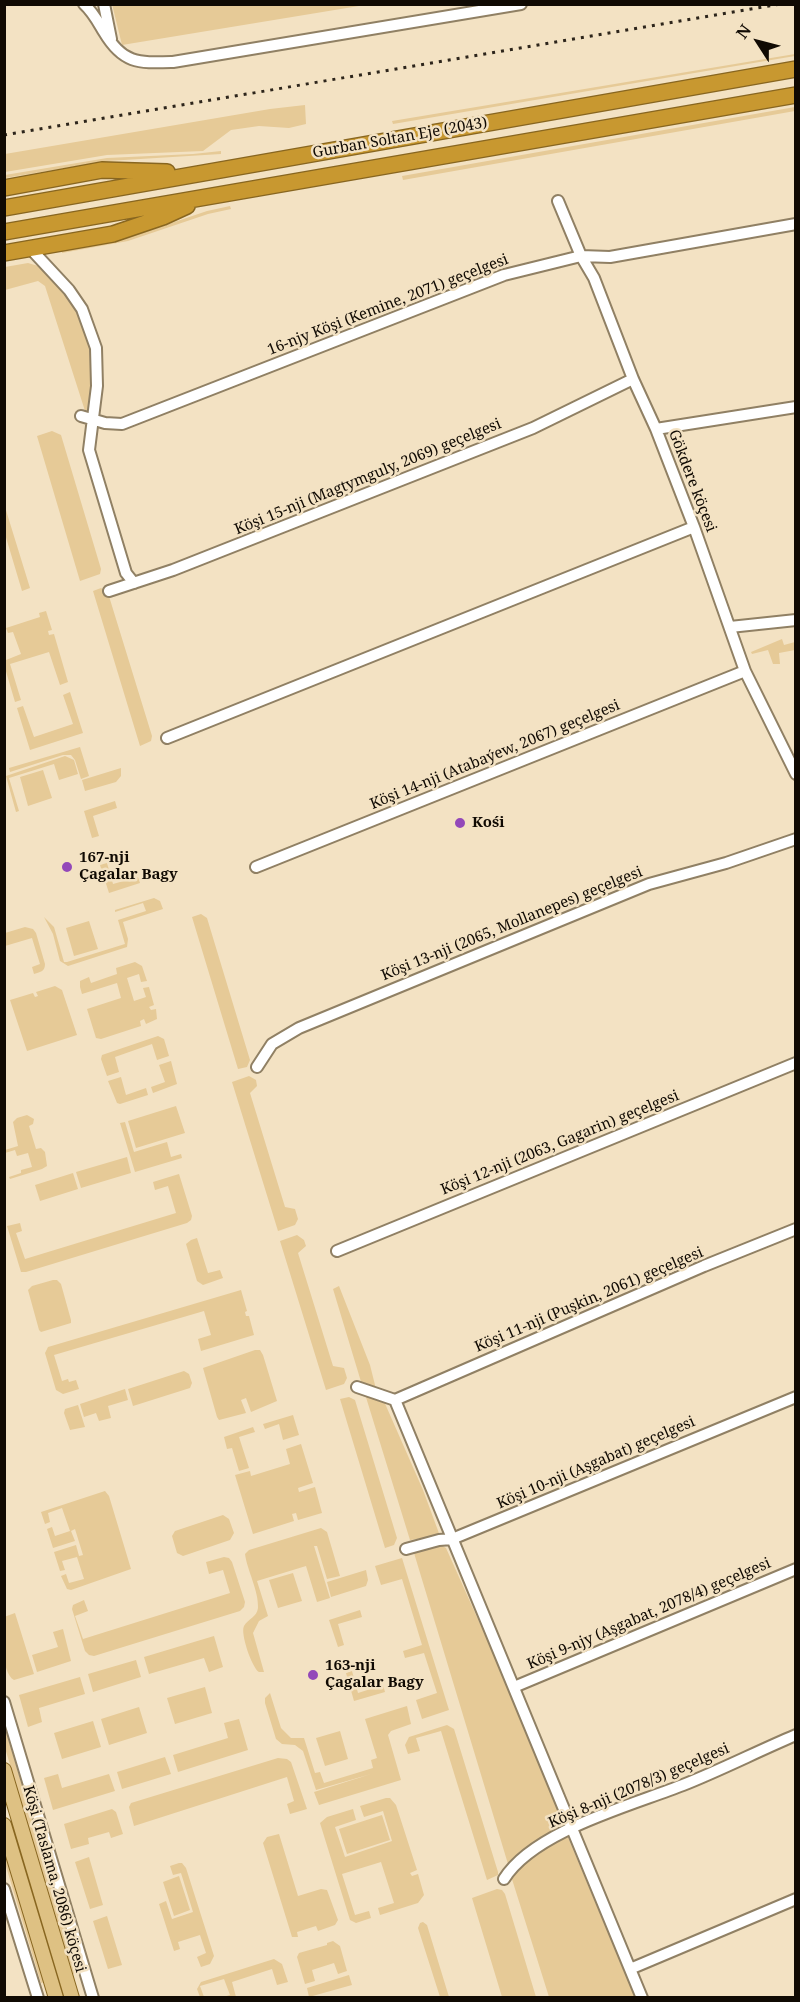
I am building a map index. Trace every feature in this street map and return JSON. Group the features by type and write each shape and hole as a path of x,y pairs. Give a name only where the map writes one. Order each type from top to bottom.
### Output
{"highway":[{"name":"Gurban Soltan Eje (2043)","path":"4,208 795,69"},
{"name":"Gurban Soltan Eje (2043)","path":"4,232 795,94"},
{"path":"4,188 102,171 200,173"},
{"path":"4,253 113,234 163,217 209,196"}],"main road":[{"name":"Köşi (Taslama, 2086) köçesi","path":"4,1770 72,1998"},
{"name":"Köşi (Taslama, 2086) köçesi","path":"4,1825 56,1998"}],"street":[{"path":"84,4 92,11 112,46 126,58 146,63 172,62 520,4"},
{"path":"104,4 112,46"},
{"name":"Gökdere köçesi","path":"558,201 581,256 594,278 633,379 656,429 694,527 745,671 795,774"},
{"name":"16-njy Köşi (Kemine, 2071) geçelgesi","path":"93,420 122,424 504,275 581,256 610,257 795,224"},
{"path":"30,248 69,290 82,309 96,348 98,386 89,450 126,573 134,583"},
{"name":"Köşi 15-nji (Magtymguly, 2069) geçelgesi","path":"110,591 173,570 533,429 633,379"},
{"path":"656,429 795,408"},
{"path":"81,416 93,420"},
{"path":"167,738 694,527"},
{"path":"730,627 795,620"},
{"name":"Köşi 14-nji (Atabaýew, 2067) geçelgesi","path":"256,867 745,671"},
{"name":"Köşi 13-nji (2065, Mollanepes) geçelgesi","path":"257,1067 272,1044 298,1028 649,884 726,863 795,839"},
{"name":"Köşi 12-nji (2063, Gagarin) geçelgesi","path":"337,1251 795,1064"},
{"name":"Köşi 11-nji (Puşkin, 2061) geçelgesi","path":"395,1401 704,1266 795,1229"},
{"path":"357,1387 395,1401 642,1998"},
{"name":"Köşi 10-nji (Aşgabat) geçelgesi","path":"406,1549 452,1539 795,1397"},
{"name":"Köşi 9-njy (Aşgabat, 2078/4) geçelgesi","path":"514,1687 795,1569"},
{"path":"4,1702 93,1998"},
{"name":"Köşi 8-nji (2078/3) geçelgesi","path":"504,1879 510,1869 527,1854 573,1827 685,1784 795,1735"},
{"path":"4,1889 38,1998"},
{"path":"630,1969 795,1899"}],"shaded area":[{"path":"112,4 365,4 365,5 122,45"},
{"path":"795,54 795,56 393,124 392,121"},
{"path":"305,105 306,124 289,128 259,126 231,130 203,151 107,155 5,172 5,154"},
{"path":"795,107 795,111 403,180 402,176"},
{"path":"221,151 221,154 108,161 5,178 5,175 107,158"},
{"path":"230,206 231,209 208,214 128,241 62,253 62,250 127,238 207,211"},
{"path":"28,263 45,268 82,311 94,360 94,387 88,414 86,414 45,286 38,281 5,290 5,267"},
{"path":"52,431 61,435 101,569 100,574 80,581 37,436"},
{"path":"5,507 30,588 22,591 5,534"},
{"path":"101,588 108,593 152,736 151,741 140,746 93,591"},
{"path":"46,611 52,630 48,631 49,635 54,634 68,682 60,685 49,652 10,664 21,700 15,702 5,668 5,657 6,660 21,654 13,632 8,633 6,628 40,617 39,613"},
{"path":"782,639 784,645 795,642 795,650 779,653 780,664 773,664 768,650 752,654 751,652"},
{"path":"70,692 83,733 30,750 17,708 23,706 34,737 73,724 63,695"},
{"path":"80,747 89,776 81,779 71,755 63,755 10,772 9,768"},
{"path":"65,756 74,760 78,774 59,780 54,764 9,778 19,811 16,812 6,776"},
{"path":"121,768 121,776 116,782 85,791 82,780"},
{"path":"43,770 52,798 28,806 20,777"},
{"path":"115,801 117,808 93,816 99,836 92,838 84,811"},
{"path":"107,863 113,884 138,877 140,883 109,893 100,865"},
{"path":"154,898 160,901 163,909 123,922 128,939 127,947 68,966 60,961 53,934 44,917 54,927 64,962 67,962 125,944 118,920 146,911 143,903 115,912 115,910"},
{"path":"201,914 207,918 250,1060 247,1067 238,1069 192,917"},
{"path":"89,921 98,949 74,956 66,928"},
{"path":"25,927 33,929 36,933 45,964 42,971 34,974 32,967 40,964 32,938 5,946 5,933"},
{"path":"135,962 142,966 147,981 141,982 139,974 127,978 134,1001 146,997 143,988 149,987 154,1005 149,1007 151,1010 156,1009 157,1019 146,1024 144,1019 140,1021 141,1026 101,1039 96,1038 87,1009 121,998 117,983 82,994 80,981 89,977 91,983 117,974 116,968"},
{"path":"55,986 62,990 77,1035 27,1051 10,1000 33,993 35,997 38,996 36,992"},
{"path":"158,1036 164,1039 169,1056 157,1060 152,1044 115,1057 119,1072 107,1076 101,1059 102,1055"},
{"path":"171,1061 177,1084 153,1093 151,1087 165,1082 159,1065"},
{"path":"249,1076 256,1080 257,1086 250,1093 285,1207 295,1209 298,1219 295,1225 278,1231 232,1082"},
{"path":"121,1077 126,1095 146,1088 148,1095 117,1103 108,1081"},
{"path":"176,1106 185,1133 136,1148 128,1121"},
{"path":"27,1115 34,1119 33,1124 29,1126 36,1149 41,1148 45,1152 47,1166 10,1179 9,1177 21,1173 21,1170 32,1167 28,1153 17,1156 15,1150 5,1153 5,1150 18,1146 13,1122"},
{"path":"125,1122 134,1152 167,1142 171,1157 181,1154 182,1158 135,1172 120,1123"},
{"path":"127,1157 131,1173 81,1188 76,1172"},
{"path":"73,1173 78,1189 40,1201 35,1185"},
{"path":"179,1174 192,1216 187,1223 21,1272 7,1226 20,1223 22,1231 16,1233 25,1259 176,1213 168,1186 155,1190 153,1182"},
{"path":"297,1235 304,1240 306,1246 298,1253 333,1366 344,1368 347,1378 344,1384 326,1390 280,1241"},
{"path":"197,1238 208,1273 220,1270 223,1278 203,1285 197,1281 186,1244"},
{"path":"53,1280 61,1284 71,1323 41,1332 28,1290 32,1286"},
{"path":"339,1286 370,1365 376,1389 362,1385 333,1289"},
{"path":"241,1290 247,1311 246,1316 249,1316 254,1335 201,1351 198,1339 211,1335 204,1311 54,1355 62,1381 76,1380 79,1389 63,1394 56,1390 45,1353 48,1347"},
{"path":"260,1350 263,1355 277,1401 251,1412 246,1398 241,1400 246,1413 219,1420 203,1368"},
{"path":"184,1371 189,1374 192,1383 190,1388 133,1406 128,1389"},
{"path":"125,1389 128,1400 108,1406 111,1418 99,1421 96,1413 84,1417 80,1404"},
{"path":"365,1394 383,1399 423,1490 440,1536 410,1540"},
{"path":"349,1397 355,1400 397,1538 394,1545 385,1548 340,1399"},
{"path":"78,1405 85,1427 70,1430 64,1413 65,1409"},
{"path":"293,1415 299,1435 283,1440 279,1424 265,1429 263,1424"},
{"path":"253,1427 255,1432 239,1437 249,1468 239,1471 232,1448 227,1449 224,1437"},
{"path":"301,1444 313,1483 298,1488 299,1492 315,1487 322,1513 298,1520 296,1513 292,1514 294,1521 253,1534 235,1475 250,1471 251,1476 290,1464 286,1449"},
{"path":"105,1491 109,1496 131,1569 71,1590 67,1589 61,1576 66,1574 69,1583 84,1579 77,1557 62,1561 65,1570 60,1571 54,1552 76,1545 79,1556 83,1555 75,1529 71,1531 75,1541 53,1548 47,1529 52,1527 55,1536 70,1531 62,1508 48,1513 50,1522 45,1524 41,1512"},
{"path":"223,1515 229,1519 234,1533 230,1540 183,1556 177,1553 172,1536 175,1531"},
{"path":"321,1528 327,1532 340,1576 327,1579 317,1546 314,1546 330,1598 317,1602 306,1566 257,1581 268,1616 259,1621 253,1633 264,1672 259,1672 250,1658 243,1630 258,1608 257,1595 245,1554 249,1550"},
{"path":"439,1544 446,1548 510,1691 564,1821 563,1828 522,1852 508,1864 414,1553"},
{"path":"224,1557 229,1558 232,1562 245,1602 240,1611 94,1656 85,1651 72,1609 73,1605 84,1600 88,1611 75,1616 83,1639 230,1593 223,1570 209,1574 206,1562"},
{"path":"402,1558 449,1710 422,1719 416,1700 437,1693 424,1653 405,1658 403,1651 422,1645 402,1579 381,1585 375,1566"},
{"path":"366,1570 368,1580 366,1586 331,1597 327,1582"},
{"path":"293,1573 302,1601 278,1608 269,1580"},
{"path":"360,1610 362,1617 338,1624 344,1645 338,1647 329,1620"},
{"path":"15,1613 34,1674 14,1680 10,1676 5,1661 4,1617"},
{"path":"63,1629 71,1661 37,1672 32,1655 58,1647 53,1632"},
{"path":"214,1636 223,1667 209,1672 204,1658 149,1674 144,1657"},
{"path":"136,1660 141,1677 93,1692 88,1674"},
{"path":"352,1671 358,1693 383,1685 385,1692 354,1701 346,1673"},
{"path":"80,1677 85,1694 39,1708 42,1722 28,1727 19,1695"},
{"path":"205,1687 212,1713 175,1724 167,1698"},
{"path":"270,1693 281,1728 291,1738 304,1738 315,1773 320,1772 324,1783 373,1768 371,1760 377,1758 365,1719 407,1706 411,1724 391,1731 388,1735 401,1780 319,1805 314,1792 371,1774 316,1790 303,1751 295,1745 282,1744 276,1739 265,1703 265,1698"},
{"path":"139,1707 147,1733 109,1745 101,1719"},
{"path":"239,1719 248,1750 178,1772 173,1755 228,1738 224,1723"},
{"path":"93,1721 101,1747 62,1759 54,1733"},
{"path":"447,1725 454,1729 498,1872 498,1875 487,1880 441,1731 416,1738 420,1751 408,1754 405,1745 409,1737"},
{"path":"5,1729 78,1972 73,1974 5,1748"},
{"path":"340,1731 348,1759 325,1766 316,1738"},
{"path":"165,1757 171,1774 122,1789 117,1772"},
{"path":"278,1758 291,1762 307,1809 290,1814 287,1804 294,1801 287,1777 134,1826 129,1807 131,1803"},
{"path":"58,1774 62,1788 109,1774 115,1791 53,1810 44,1778"},
{"path":"390,1798 396,1805 417,1870 410,1873 412,1876 418,1874 424,1895 418,1903 380,1915 378,1908 394,1903 381,1862 342,1874 355,1915 369,1911 371,1918 356,1923 350,1920 320,1823 327,1817 353,1809 356,1820 335,1827 345,1857 392,1841 383,1811 364,1817 360,1806"},
{"path":"112,1809 116,1812 123,1834 111,1838 109,1832 88,1838 89,1844 71,1849 64,1824"},
{"path":"382,1815 390,1840 347,1854 339,1829"},
{"path":"279,1834 298,1896 321,1889 327,1890 338,1920 335,1925 318,1931 316,1926 297,1932 298,1937 292,1937 263,1843 267,1837"},
{"path":"567,1835 635,1997 549,1997 511,1876 531,1857"},
{"path":"4,1848 45,1982 41,1983 5,1863"},
{"path":"89,1857 103,1905 90,1909 75,1862"},
{"path":"179,1863 186,1868 214,1956 210,1964 201,1967 197,1957 206,1953 200,1935 178,1942 180,1949 174,1951 159,1904 166,1901 172,1919 193,1912 181,1873 173,1875 170,1866"},
{"path":"179,1876 190,1910 174,1916 163,1882"},
{"path":"497,1889 502,1890 505,1894 536,1997 502,1997 472,1898"},
{"path":"107,1916 122,1965 108,1969 93,1921"},
{"path":"423,1922 427,1925 449,1997 440,1997 418,1928"},
{"path":"333,1941 340,1946 347,1971 338,1974 334,1963 312,1970 315,1981 305,1984 297,1957 299,1953"},
{"path":"274,1959 282,1964 288,1982 277,1985 272,1969 232,1982 236,1997 223,1997 230,1995 224,1979 200,1986 204,1997 200,1997 197,1989 201,1982"},
{"path":"349,1975 352,1985 309,1997 307,1988"}],"railway":[{"path":"4,135 781,4"}],"place":[{"name":"Kośi","path":"460,823"},
{"name":"167-nji Çagalar Bagy","path":"67,867"},
{"name":"163-nji Çagalar Bagy","path":"313,1675"}]}
